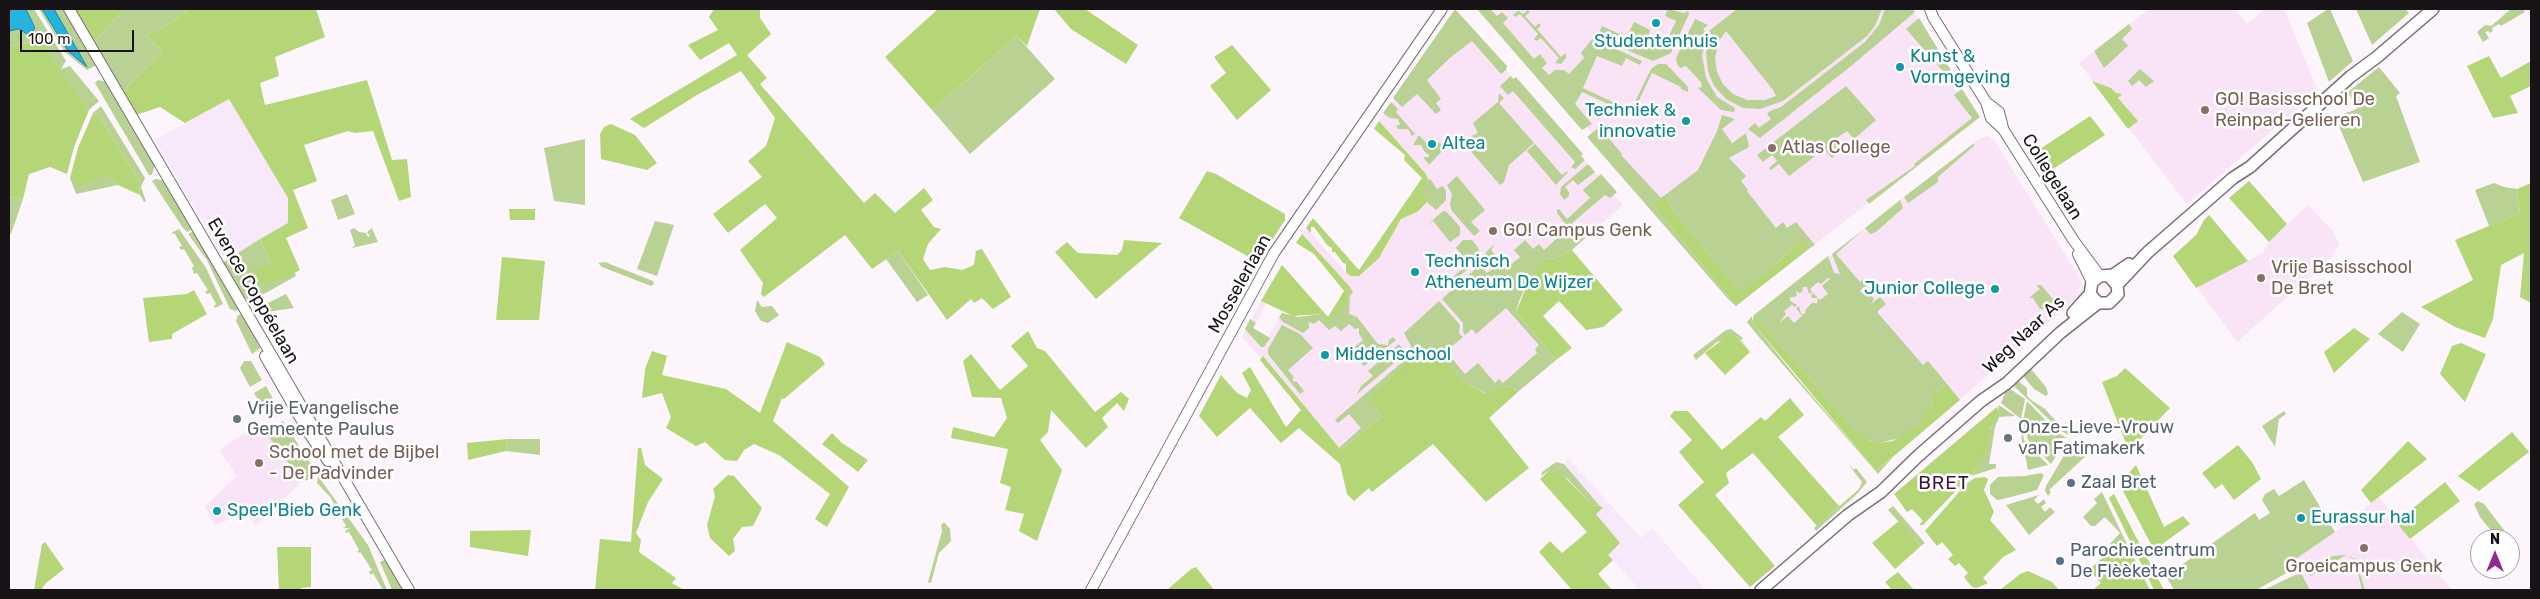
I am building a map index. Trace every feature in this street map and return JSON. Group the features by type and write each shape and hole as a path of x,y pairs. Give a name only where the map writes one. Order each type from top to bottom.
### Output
{"main road":[{"name":"Weg Naar As","path":"1762,590 1854,510 1862,507 1881,492 1908,465 1981,401 1999,380 2082,304 2094,298 2105,280 2148,252 2233,178 2245,163 2297,118 2313,109 2433,9"},
{"name":"Weg Naar As","path":"2094,298 2109,303 2118,294 2105,280"}],"street":[{"name":"Evence Coppéelaan","path":"69,9 260,339 328,450 338,471 409,590"},
{"name":"Mosselerlaan","path":"1091,590 1274,253 1442,9"},
{"name":"Collegelaan","path":"1925,9 1932,13 2074,242 2105,280"}],"shaded area":[{"name":"Atlas College","path":"1483,9 1912,9 1979,116 1736,306 1618,163"},
{"name":"GO! Basisschool De Reinpad-Gelieren","path":"2149,9 2234,9 2248,24 2265,9 2284,9 2318,91 2187,204 2079,63"},
{"name":"GO! Campus Genk","path":"1455,11 1623,205 1572,250 1556,258 1528,284 1519,301 1516,312 1556,360 1519,391 1505,386 1486,393 1417,353 1370,401 1382,416 1341,450 1263,357 1261,359 1242,337 1261,301 1266,304 1253,328 1268,337 1282,313 1298,317 1321,314 1330,318 1337,314 1350,287 1302,234 1306,228 1350,276 1359,276 1379,258 1401,219 1417,212 1420,193 1428,180 1379,121"},
{"path":"229,99 288,198 288,223 225,260 155,140"},
{"name":"Atlas College","path":"1988,136 1994,140 2083,282 2079,289 2080,295 1882,467 1753,316 1980,138"},
{"name":"Vrije Basisschool De Bret","path":"2308,205 2332,230 2340,245 2332,254 2333,256 2237,342 2197,287 2263,253 2269,242"},
{"name":"School met de Bijbel - De Padvinder","path":"259,424 303,480 256,525 245,513 215,525 205,506 237,476 219,450"},
{"path":"1568,458 1641,538 1652,528 1706,590 1640,590 1608,555 1596,514 1602,508 1564,464"},
{"name":"Groeicampus Genk","path":"2379,497 2451,590 2263,590 2292,576 2288,568 2297,558 2335,532"}],"green space":[{"path":"26,9 34,9 66,61 61,69 70,66 99,101 89,110 36,37 33,41 9,47 9,31 19,29 30,36 35,28"},
{"path":"39,9 64,9 97,65 87,70 65,52"},
{"path":"74,9 124,9 93,43"},
{"path":"124,9 190,9 167,26 146,35 163,52 122,92 93,43"},
{"path":"190,9 316,9 325,37 275,57 279,76 260,83 265,105 367,80 392,160 407,159 411,197 399,201 373,131 355,133 348,131 304,145 317,181 293,190 308,228 286,238 300,270 287,277 259,286 252,271 271,264 260,239 288,223 288,198 229,99 185,123 160,107 136,115 122,92 163,52 146,35 167,26"},
{"path":"714,9 760,9 760,18 771,34 747,55 767,78 760,84 864,203 875,193 895,213 924,188 933,200 921,210 934,227 941,229 928,244 923,259 930,270 945,267 962,270 974,265 976,251 982,249 1011,297 993,309 982,298 974,303 971,299 947,320 898,251 872,269 845,235 764,297 761,294 763,283 740,250 777,218 765,204 728,233 713,214 762,177 748,161 766,146 775,118 741,71 697,95 644,128 630,119 737,55 729,43 700,60 688,45 718,30 709,17"},
{"path":"938,9 1040,9 1027,46 1017,36 932,110 885,57"},
{"path":"1054,9 1085,9 1138,45 1126,64 1071,29"},
{"path":"1455,9 1507,66 1506,70 1501,74 1472,41 1451,57 1427,80 1441,99 1436,103 1441,110 1436,114 1417,94 1402,107 1393,98"},
{"path":"1477,9 1490,9 1497,16 1502,12 1508,18 1503,23 1534,59 1540,54 1547,63 1542,68 1549,75 1555,70 1564,70 1569,74 1584,58 1581,53 1593,38 1642,61 1640,65 1626,58 1622,66 1597,56 1583,88 1621,106 1617,108 1582,92 1575,104 1592,124 1582,130"},
{"path":"1516,9 1523,14 1528,10 1530,12 1525,16 1535,27 1539,23 1541,25 1537,29 1561,57 1566,53 1566,58 1561,64 1555,63 1559,58 1541,38 1536,41 1534,39 1538,34 1520,14 1515,17 1513,15 1518,11"},
{"path":"1668,9 1684,13 1688,11 1689,14 1676,42 1668,38 1676,21 1665,16"},
{"path":"1737,9 1882,9 1875,26 1867,36 1783,101 1760,109 1743,108 1726,99 1714,86 1708,71 1706,53 1712,35 1709,31","holes":["1726,31 1776,96 1765,100 1747,100 1733,94 1723,84 1717,72 1715,58 1719,41"]},
{"path":"1885,9 1913,9 1915,12 1851,66 1760,138 1748,129 1755,123 1759,128 1771,119 1767,114 1770,111 1781,107 1865,42 1879,25"},
{"path":"2330,9 2353,61 2329,82 2307,23"},
{"path":"2356,9 2405,9 2409,13 2372,45"},
{"path":"2511,9 2523,9 2525,12 2501,26 2499,24 2492,28 2493,31 2490,33 2488,31 2485,32 2489,38 2483,42 2477,32 2485,25 2491,26"},
{"path":"1919,18 1952,72 1947,76 1906,29"},
{"path":"1695,19 1708,25 1703,29 1708,35 1702,55 1706,78 1717,97 1735,108 1734,112 1721,110 1698,88 1702,87 1701,82 1686,66 1680,68 1677,64 1676,58"},
{"path":"1634,22 1650,30 1648,37 1654,39 1656,37 1666,41 1665,44 1675,45 1671,53 1653,61 1620,47 1624,37 1628,38 1631,34 1629,32"},
{"path":"2129,24 2132,29 2122,39 2128,46 2104,68 2094,51"},
{"path":"1602,26 1622,35 1616,46 1597,37"},
{"path":"36,36 89,110 74,147 67,174 50,167 29,174 23,199 9,197 9,47 33,41"},
{"path":"1017,36 1055,79 970,154 932,110"},
{"path":"1232,45 1271,90 1237,120 1210,86 1226,73 1214,57"},
{"path":"2489,56 2501,78 2531,61 2531,86 2510,96 2518,113 2493,118 2467,66"},
{"path":"1658,64 1666,64 1688,87 1688,92 1652,73 1633,113 1630,112 1651,69"},
{"path":"2379,67 2400,93 2396,96 2420,162 2363,182 2335,117 2357,109 2348,92"},
{"path":"2140,69 2154,81 2146,87 2139,80 2132,86 2128,81"},
{"path":"1511,76 1513,79 1516,77 1583,154 1581,156 1585,160 1575,169 1571,167 1575,162 1513,91 1508,95 1500,86"},
{"path":"98,80 107,82 155,164 152,175 149,175 95,83"},
{"path":"2092,81 2122,94 2118,98 2138,121 2128,129"},
{"path":"1846,86 1876,120 1854,139 1847,131 1837,138 1845,148 1832,158 1817,142 1808,150 1814,157 1789,176 1779,164 1771,170 1769,168 1777,161 1772,155 1763,162 1757,155"},
{"path":"1962,89 1980,117 1869,204 1866,200 1915,166 1914,164 1972,118 1954,95"},
{"path":"1499,93 1504,98 1499,103 1534,143 1509,165 1504,182 1500,185 1462,141 1478,133 1473,123 1498,102"},
{"path":"1391,102 1398,109 1396,112 1415,134 1412,136 1408,129 1398,129 1396,125 1400,125 1398,119 1390,118 1383,113"},
{"path":"101,106 145,178 141,187 146,201 144,202 140,195 139,182 99,116 93,113"},
{"path":"93,113 99,116 139,182 140,195 118,185 106,175 77,187 74,179 70,178 78,148"},
{"path":"1722,115 1735,119 1722,129 1732,143 1726,148 1746,133 1749,147 1729,158 1746,176 1741,181 1747,191 1776,228 1783,222 1787,228 1796,222 1815,245 1810,248 1804,242 1797,244 1765,274 1744,290 1738,289 1670,206 1665,195 1698,170 1717,131"},
{"path":"2090,116 2105,135 2047,173 2034,153"},
{"path":"1379,121 1426,174 1428,179 1421,193 1427,202 1417,212 1401,219 1379,258 1359,276 1350,276 1346,272 1346,264 1343,263 1335,252 1332,252 1332,248 1327,245 1314,227 1311,227 1311,233 1306,228 1313,218 1359,270 1422,178 1404,160 1405,155 1374,129"},
{"path":"611,124 635,135 657,163 647,170 601,159 600,134 604,127"},
{"path":"1597,129 1603,137 1606,135 1621,155 1661,198 1652,204 1736,306 1587,137"},
{"path":"1419,135 1431,148 1439,142 1444,149 1429,165 1423,157 1429,157 1429,155 1421,145 1413,145"},
{"path":"585,139 585,205 554,201 544,148"},
{"path":"1535,144 1562,175 1568,172 1556,185 1527,151"},
{"path":"1973,144 1975,145 1938,177 1938,182 1908,203 1904,197"},
{"path":"1588,164 1595,172 1578,185 1573,180 1565,187 1569,192 1569,196 1564,200 1560,194 1561,187"},
{"path":"1207,171 1216,174 1285,214 1285,220 1258,262 1179,218"},
{"path":"1601,174 1617,192 1610,198 1605,195 1572,223 1577,229 1571,231 1557,213 1557,210 1559,209 1567,219 1590,198 1583,190"},
{"path":"106,175 118,185 76,194 70,178"},
{"path":"1457,176 1485,210 1471,222 1480,231 1474,236 1452,211 1450,205 1452,194 1447,185"},
{"path":"156,179 165,181 193,229 187,232 183,228 152,181"},
{"path":"1428,179 1431,180 1437,189 1443,186 1446,191 1446,200 1436,210 1420,193"},
{"path":"2249,181 2287,224 2269,242 2229,198"},
{"path":"2494,183 2517,189 2520,213 2489,226 2475,190"},
{"path":"2531,183 2531,303 2520,297 2524,253 2501,265 2493,319 2485,338 2455,327 2421,307 2473,280 2455,240 2520,213 2517,189"},
{"path":"347,194 355,214 338,220 331,200"},
{"path":"1665,195 1670,206 1738,289 1744,289 1765,274 1797,244 1804,241 1810,248 1736,306 1652,204"},
{"path":"9,197 23,199 11,234 9,233"},
{"path":"1900,200 1903,208 1876,232 1870,234 1865,228"},
{"path":"509,209 535,209 535,220 510,220"},
{"path":"1443,211 1447,212 1460,227 1460,235 1450,242 1433,221 1425,227"},
{"path":"2209,215 2248,261 2196,288 2173,256 2196,235"},
{"path":"655,221 674,225 657,276 637,269"},
{"path":"354,228 359,232 366,233 368,237 370,236 367,232 372,228 378,242 352,248 355,245 350,230"},
{"path":"179,229 206,268 223,304 215,308 216,304 210,293 207,294 205,292 208,290 197,273 194,274 192,268 194,266 184,249 181,250 179,247 182,246 175,234 171,233"},
{"path":"1864,229 1836,254 1860,282 1864,279 1868,284 1860,291 1861,293 1866,289 1874,299 1871,304 1880,297 1886,304 1877,312 1923,365 1928,361 1947,384 1938,392 1935,388 1930,410 1918,425 1902,437 1880,443 1865,439 1854,429 1754,315 1828,256 1834,273 1840,274 1832,254","holes":["1828,278 1830,279 1822,286 1828,294 1820,300 1818,298 1817,303 1812,303 1806,309 1805,314 1801,314 1799,306 1796,308 1802,316 1794,323 1788,316 1779,323 1786,314 1784,311 1792,305 1795,307 1797,305 1790,301 1790,297 1797,295 1796,290 1799,293 1802,292 1803,287 1807,287 1809,294 1812,292 1810,289 1818,282 1821,284"]},
{"path":"1566,230 1572,234 1579,231 1585,238 1572,250 1556,258 1544,260 1534,268 1516,312 1556,360 1519,391 1505,386 1486,393 1467,384 1430,348 1424,347 1370,401 1382,416 1341,450 1339,448 1361,428 1349,414 1338,423 1335,420 1414,352 1404,333 1439,301 1460,325 1459,333 1463,337 1451,347 1453,351 1449,355 1465,374 1478,363 1495,383 1499,379 1503,383 1537,353 1535,349 1539,345 1506,308 1476,334 1472,329 1465,335 1463,323 1442,299 1480,265 1487,273 1493,269 1485,258 1486,252 1495,244 1491,250 1507,268 1520,257 1514,250 1525,240 1533,249 1539,244 1544,250"},
{"path":"194,231 239,309 236,311 230,309 207,260 188,234"},
{"path":"1302,234 1350,287 1348,301 1329,321 1321,314 1293,316 1261,301 1282,265 1328,317 1344,291 1314,254 1296,243"},
{"path":"260,239 271,264 259,286 295,273 296,276 255,299 247,299 241,296 222,263"},
{"path":"1124,240 1162,243 1096,299 1055,252 1067,242 1078,253 1117,255 1122,250"},
{"path":"1463,240 1472,240 1477,246 1479,250 1478,261 1448,285 1446,283 1469,263 1456,248"},
{"path":"1572,250 1623,310 1603,327 1586,330 1559,301 1543,316 1572,348 1556,360 1516,312 1534,268 1544,260 1556,258"},
{"path":"898,251 928,295 917,302 886,259"},
{"path":"502,257 545,261 539,320 496,320"},
{"path":"605,262 653,281 654,284 651,286 602,267 598,263"},
{"path":"2036,285 2041,285 2053,299 2053,304 2046,309 2040,309 2033,298 2029,298 2040,289"},
{"path":"1350,287 1353,292 1350,296 1349,314 1357,317 1378,344 1388,345 1389,340 1393,337 1396,340 1364,366 1361,363 1363,360 1356,352 1348,358 1345,355 1363,340 1359,334 1359,328 1355,329 1349,324 1341,331 1335,326 1329,330 1319,320 1314,324 1309,322 1309,328 1303,333 1283,322 1279,317 1282,313 1298,317 1321,314 1330,318 1348,301"},
{"path":"194,290 207,314 172,334 172,339 149,342 143,298 187,294"},
{"path":"1813,293 1818,298 1812,298 1811,295"},
{"path":"286,294 294,308 260,313 268,303"},
{"path":"757,300 762,307 772,306 779,315 768,323 761,321 755,311"},
{"path":"2402,312 2420,324 2403,352 2378,334"},
{"path":"242,314 260,348 252,354 236,321 238,315"},
{"path":"1754,315 1854,429 1868,440 1880,443 1893,441 1918,425 1932,405 1934,387 1938,392 1947,384 1960,400 1876,471 1752,322"},
{"path":"1752,316 1752,322 1792,372 1876,471 1892,458 1878,474 1747,322"},
{"path":"1250,319 1256,323 1253,328 1270,338 1264,347 1261,347 1245,329"},
{"path":"1282,325 1300,334 1313,348 1288,370 1294,377 1292,381 1297,382 1304,391 1300,394 1268,354 1268,349"},
{"path":"2354,328 2370,339 2334,373 2324,352"},
{"path":"1731,329 1743,338 1741,340 1752,352 1736,336 1717,342 1696,360 1693,355 1726,330"},
{"path":"1028,331 1037,348 1045,351 1095,412 1121,392 1129,399 1124,411 1117,403 1102,418 1108,427 1086,448 1051,410 1048,432 1040,440 1062,470 1037,541 1019,531 1024,514 1005,510 1011,487 1000,483 1008,449 951,438 953,427 994,437 1007,418 1001,398 972,397 963,361 971,354 1000,390 1028,366 1011,346"},
{"path":"1730,334 1736,336 1750,352 1725,375 1705,353"},
{"path":"787,342 820,357 825,364 784,399 782,398 773,421 849,487 827,527 815,519 830,494 779,455 754,444 744,450 737,461 725,460 705,442 696,446 666,428 671,417 662,393 642,398 645,369 652,351 667,356 662,375 726,389 760,413"},
{"path":"2461,343 2486,354 2465,402 2440,374 2452,346"},
{"path":"1399,344 1405,351 1405,354 1357,394 1361,386 1373,376 1368,371"},
{"path":"1424,347 1430,347 1467,384 1485,393 1505,386 1519,391 1489,418 1529,468 1486,502 1433,444 1372,492 1369,488 1354,501 1347,494 1340,464 1299,428 1281,443 1250,408 1217,437 1199,416 1221,375 1237,393 1247,398 1251,390 1242,373 1250,367 1286,427 1301,410 1260,360 1263,356 1341,450 1382,416 1369,400 1371,396"},
{"path":"244,361 251,361 262,380 250,387 240,368"},
{"path":"2125,368 2170,408 2129,451 2102,382 2117,376"},
{"path":"2031,369 2046,387 2048,394 2046,396 2034,389 2023,376"},
{"path":"2018,381 2027,388 2027,396 2045,409 2064,430 2065,423 2070,429 2069,435 2061,431 2013,385"},
{"path":"266,386 281,413 270,420 254,393"},
{"path":"2010,389 2025,399 2021,419 2001,403 2005,393"},
{"path":"1790,398 1804,415 1778,437 1839,506 1817,526 1753,453 1726,473 1729,483 1715,495 1775,566 1750,587 1678,505 1704,482 1679,452 1692,440 1670,416 1674,411 1688,411 1722,450 1761,417 1765,421"},
{"path":"2027,401 2058,433 2067,438 2059,438 2052,452 2059,452 2051,464 2028,440 2023,421"},
{"path":"1999,405 2015,416 1999,417 1995,427 1989,464 1996,464 1996,468 1971,476 1977,469"},
{"path":"1997,407 1998,416 1991,427 1986,452 1977,469 1923,525 1919,525 1923,521 1912,509 1907,512 1894,494"},
{"path":"2284,411 2286,414 2279,419 2275,447 2262,426"},
{"path":"283,421 314,469 310,478 306,481 304,478 301,479 262,428 272,423 274,426"},
{"path":"2512,432 2529,452 2479,491 2458,476"},
{"path":"832,433 842,443 868,460 858,472 822,444"},
{"path":"2023,435 2024,440 2048,465 2028,470 2021,436"},
{"path":"508,439 540,439 540,455 506,451"},
{"path":"508,439 506,451 468,460 467,443"},
{"path":"2408,441 2427,459 2371,503 2361,490"},
{"path":"2072,442 2087,455 2049,490 2051,492 2048,496 2045,491 2046,486"},
{"path":"2238,445 2252,462 2261,479 2234,500 2222,484 2215,489 2202,473"},
{"path":"638,448 641,448 645,465 663,479 648,502 636,533 641,540 639,552 676,578 672,583 684,590 595,590 600,539 631,542"},
{"path":"1556,462 1564,464 1600,506 1592,505 1567,478 1550,470 1541,476 1542,472"},
{"path":"1848,464 1854,470 1856,468 1867,482 1857,494 1816,531 1814,528 1859,489 1862,482"},
{"path":"2136,465 2164,527 2183,516 2190,524 2154,550 2121,487 2123,479"},
{"path":"1550,470 1563,475 1592,505 1603,508 1596,514 1620,543 1608,555 1613,560 1598,574 1612,590 1572,590 1539,552 1550,541 1562,553 1587,532 1540,479"},
{"path":"2041,473 2044,475 2037,490 1997,500 1990,494 1990,485 1998,477 2025,476"},
{"path":"728,475 734,476 762,508 753,526 742,527 733,539 735,551 729,556 710,538 707,525 715,496 713,489"},
{"path":"318,476 368,545 387,590 383,590 373,573 371,575 369,572 372,570 361,553 357,552 359,550 349,532 346,533 345,531 350,528 343,528 346,526 336,508 332,510 331,506 334,504 331,498 317,483"},
{"path":"1985,477 1988,479 1984,490 1994,512 1990,520 2016,550 2003,557 1983,578 1988,583 1977,588 1972,587 1964,577 1968,573 1959,563 1955,566 1948,559 1953,555 1942,542 1937,546 1925,531 1966,484 1975,478"},
{"path":"2304,480 2335,532 2297,558 2291,565 2292,570 2256,590 2174,590 2166,576 2255,513 2259,520 2270,513 2262,500 2265,494 2274,489 2279,496"},
{"path":"2445,482 2460,501 2410,539 2396,522"},
{"path":"2102,492 2124,538 2110,550 2107,547 2120,533 2105,517 2095,526 2091,526 2083,517 2097,503 2094,499"},
{"path":"2114,494 2164,590 2154,590 2109,498"},
{"path":"2039,495 2034,500 2038,504 2044,499 2046,503 2041,507 2045,512 2050,507 2055,512 2029,535 2006,505"},
{"path":"2478,501 2484,504 2503,529 2490,529 2480,517 2474,504"},
{"path":"1893,506 1925,543 1921,546 1888,510"},
{"path":"1899,521 1921,546 1895,569 1872,543"},
{"path":"944,522 950,529 951,541 939,553 931,583 928,582 942,531 941,525"},
{"path":"531,530 528,556 470,547 470,531"},
{"path":"2124,538 2150,590 2093,590 2101,583 2089,570"},
{"path":"45,542 64,569 46,583 41,590 34,590 42,544"},
{"path":"277,547 311,547 311,587 301,588 301,590 279,590"},
{"path":"2346,555 2310,576 2306,569 2333,556"},
{"path":"2348,556 2356,559 2365,590 2362,590 2355,560"},
{"path":"386,559 405,590 392,590 380,562"},
{"path":"1196,567 1214,590 1167,590 1191,569"},
{"path":"2028,571 2052,582 2059,590 2000,590 2020,574"},
{"path":"1898,572 1914,590 1892,590 1885,582"},
{"path":"2301,573 2310,590 2264,590 2293,576"}],"water":[{"path":"9,9 26,9 35,28 30,36 19,29 9,31"},
{"path":"42,9 54,9 87,67 68,51"}],"place":[{"name":"Studentenhuis","path":"1656,23"},
{"name":"Kunst & Vormgeving","path":"1900,67"},
{"name":"GO! Basisschool De Reinpad-Gelieren","path":"2205,110"},
{"name":"Techniek & innovatie","path":"1686,121"},
{"name":"Altea","path":"1432,144"},
{"name":"Atlas College","path":"1772,148"},
{"name":"GO! Campus Genk","path":"1493,231"},
{"name":"Technisch Atheneum De Wijzer","path":"1415,272"},
{"name":"Vrije Basisschool De Bret","path":"2261,278"},
{"name":"Junior College","path":"1995,289"},
{"name":"Middenschool","path":"1325,355"},
{"name":"Vrije Evangelische Gemeente Paulus","path":"237,419"},
{"name":"Onze-Lieve-Vrouw van Fatimakerk","path":"2008,438"},
{"name":"School met de Bijbel - De Padvinder","path":"259,463"},
{"name":"Zaal Bret","path":"2071,483"},
{"name":"Speel'Bieb Genk","path":"217,511"},
{"name":"Eurassur hal","path":"2301,518"},
{"name":"Groeicampus Genk","path":"2364,548"},
{"name":"Parochiecentrum De Flèèketaer","path":"2060,561"}],"district":[{"name":"BRET","path":"1944,484"}]}
